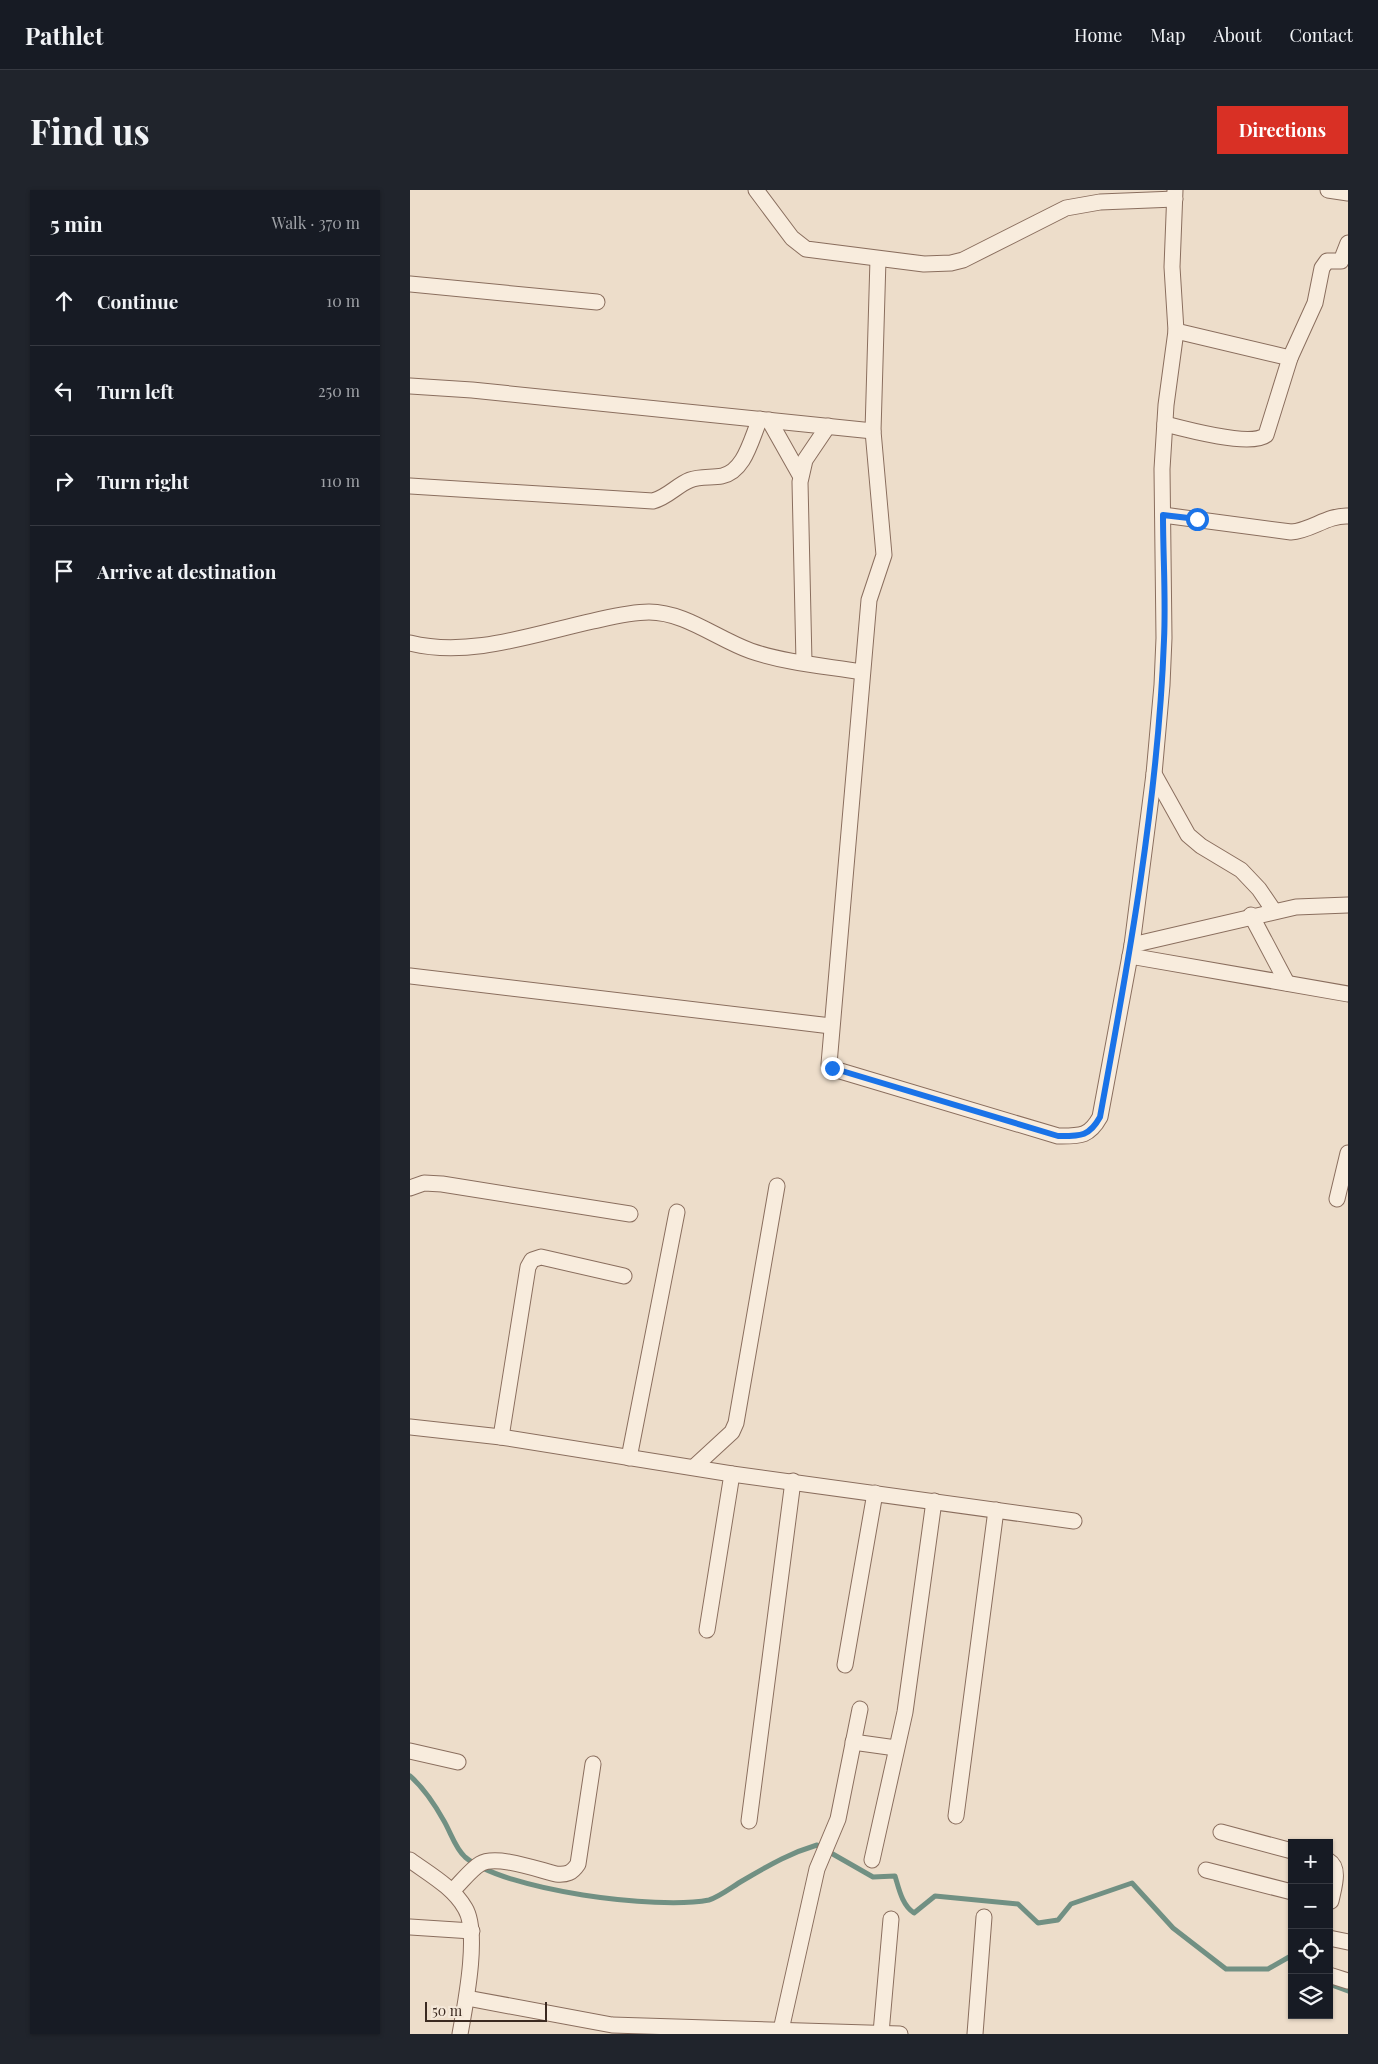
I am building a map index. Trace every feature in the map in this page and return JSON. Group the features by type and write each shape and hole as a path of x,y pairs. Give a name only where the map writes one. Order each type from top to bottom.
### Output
{"street":[{"path":"756,190 798,245 818,252 924,264 951,263 963,260 1066,208 1100,202 1175,194 1172,267 1176,332 1165,424 1163,515 1164,638 1154,774 1131,950 1100,1117 1093,1129 1080,1136 1058,1136 837,1070 829,1064 828,1058 869,600 884,555 873,431 878,259"},
{"path":"1328,190 1348,194"},
{"path":"1165,424 1210,434 1254,439 1263,437 1269,430 1290,358 1315,303 1323,264 1327,261 1341,261 1348,243"},
{"path":"410,284 597,302"},
{"path":"1176,332 1290,358"},
{"path":"410,386 472,390 873,431"},
{"path":"764,420 800,475"},
{"path":"410,486 653,501 668,495 690,480 724,475 736,468 742,461 764,420"},
{"path":"804,662 800,475 805,460 828,426"},
{"path":"1163,515 1291,532 1302,530 1328,518 1348,516"},
{"path":"410,643 442,649 464,647 627,614 648,612 663,613 681,619 749,651 862,672"},
{"path":"1154,774 1188,835 1201,846 1241,870 1259,889 1274,911"},
{"path":"1131,950 1251,915 1318,904 1348,905"},
{"path":"1251,915 1288,983"},
{"path":"1131,950 1348,994"},
{"path":"410,976 831,1026"},
{"path":"1337,1199 1348,1153"},
{"path":"410,1188 424,1183 442,1184 630,1214"},
{"path":"694,1467 732,1432 736,1423 777,1186"},
{"path":"629,1458 677,1212"},
{"path":"501,1437 528,1267 532,1260 541,1257 624,1276"},
{"path":"410,1428 501,1437 732,1474 1074,1521"},
{"path":"708,1630 732,1474"},
{"path":"749,1821 793,1481"},
{"path":"845,1665 874,1493"},
{"path":"872,1860 905,1712 934,1501"},
{"path":"956,1816 996,1510"},
{"path":"781,2030 820,1859 838,1820 860,1709"},
{"path":"853,1742 896,1748"},
{"path":"410,1751 458,1762"},
{"path":"452,1891 475,1868 498,1860 556,1874 566,1875 573,1871 578,1864 593,1764"},
{"path":"1221,1832 1288,1849"},
{"path":"410,1860 452,1891 466,1909 472,1930 467,1998 460,2034"},
{"path":"1333,1864 1336,1870 1333,1888"},
{"path":"1206,1870 1288,1891"},
{"path":"975,2034 984,1917"},
{"path":"881,2033 891,1919"},
{"path":"410,1927 472,1930"},
{"path":"1333,1939 1348,1942"},
{"path":"1333,1975 1348,1981"},
{"path":"467,1998 611,2030 756,2032 781,2030 900,2034"}],"waterway":[{"path":"410,1776 433,1803 456,1845 465,1857 485,1869 546,1888 620,1900 655,1902 709,1900 778,1861 817,1845 873,1877 895,1876 904,1901 914,1913 935,1896 1018,1904 1038,1923 1058,1920 1071,1904 1132,1883 1173,1928 1226,1969 1268,1969 1288,1958"},
{"path":"1333,1985 1348,1991"}],"route":[{"path":"832,1068 1058,1136 1080,1136 1093,1129 1100,1117 1132,945 1154,774 1164,638 1163,515 1197,519"}]}
